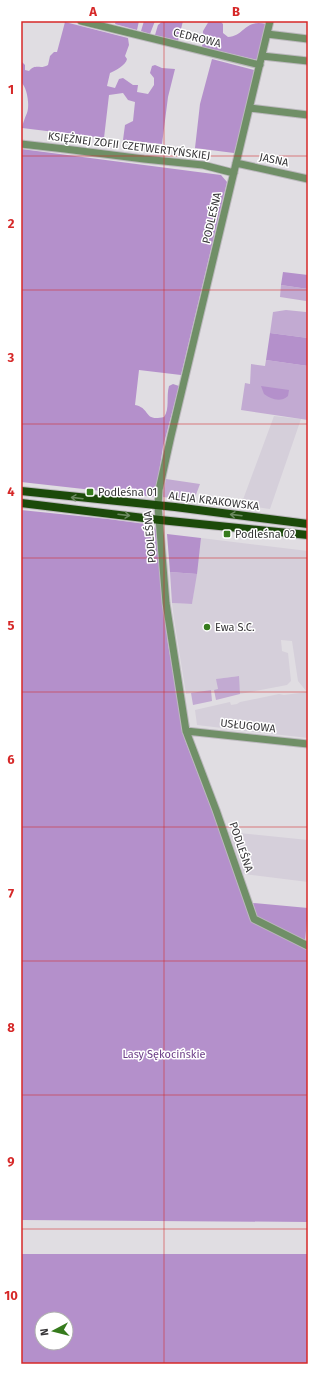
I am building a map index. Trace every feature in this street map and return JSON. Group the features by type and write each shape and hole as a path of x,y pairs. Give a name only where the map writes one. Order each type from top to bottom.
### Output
{"main road":[{"name":"ALEJA KRAKOWSKA","path":"21,491 308,524"},
{"name":"ALEJA KRAKOWSKA","path":"21,503 160,520 308,535"}],"street":[{"name":"CEDROWA","path":"81,21 260,65"},
{"name":"PODLEŚNA","path":"270,21 171,436 159,490 158,506 166,602 186,730 254,919 308,946"},
{"path":"267,34 308,39"},
{"path":"262,56 308,61"},
{"path":"250,108 308,115"},
{"name":"KSIĘŻNEJ ZOFII CZETWERTYŃSKIEJ","path":"21,144 203,165 234,173"},
{"name":"JASNA","path":"236,163 308,179"},
{"name":"USŁUGOWA","path":"186,730 308,744"}],"shaded area":[{"path":"281,285 308,289 308,338 270,333 273,312 286,310 306,312 306,301 280,297"},
{"path":"266,360 308,366 308,420 241,410 245,383 250,384 251,364 265,366"},
{"path":"274,416 301,419 270,509 241,505"},
{"path":"166,479 200,484 194,500 162,497"},
{"path":"201,538 308,551 308,738 197,725 195,710 230,702 231,705 237,704 240,702 279,694 284,695 307,692 298,681 292,641 281,640 282,651 288,653 291,681 287,685 240,694 238,676 217,679 218,690 186,694 172,603 192,604"},
{"path":"170,572 197,574 192,604 172,603"},
{"path":"239,676 240,694 216,700 214,690 218,689 216,679"},
{"path":"211,690 212,701 193,705 191,693"},
{"path":"229,832 308,840 308,882 243,874"}],"green space":[{"path":"116,21 139,21 137,30 115,24"},
{"path":"144,21 155,21 150,34 141,31"},
{"path":"163,21 183,21 178,41 155,35 158,25"},
{"path":"209,21 221,22 223,24 223,33 228,37 238,34 253,24 266,24 257,60 202,47 203,31"},
{"path":"65,22 128,38 129,45 125,56 127,59 120,68 110,73 107,86 115,88 119,79 123,78 133,85 138,85 137,92 148,94 154,85 154,78 150,73 152,66 155,65 162,68 175,69 168,97 162,144 123,140 125,125 133,121 135,102 128,100 123,93 109,95 104,138 22,128 28,110 28,105 26,92 21,82 21,61 25,65 25,70 29,71 34,67 43,67 48,65 50,56 54,52 57,52"},
{"path":"212,59 254,70 246,112 234,153 195,148 200,104"},
{"path":"21,149 221,175 227,182 181,375 139,370 135,405 143,409 153,418 164,417 167,410 169,386 173,384 179,386 163,447 155,497 21,482"},
{"path":"283,272 308,275 308,289 281,285"},
{"path":"270,333 308,338 308,366 266,360"},
{"path":"261,386 289,390 288,396 279,400 273,399 264,394"},
{"name":"Lasy Sękocińskie","path":"21,510 153,525 157,531 168,644 185,740 236,873 251,919 308,948 308,1222 21,1220"},
{"path":"167,534 201,538 197,574 170,572"},
{"path":"253,903 308,908 305,942 258,919"},
{"path":"21,1254 308,1254 308,1364 21,1364"}],"place":[{"name":"Podleśna 01","path":"90,492"},
{"name":"Podleśna 02","path":"227,534"},
{"name":"Ewa S.C.","path":"207,627"}]}
